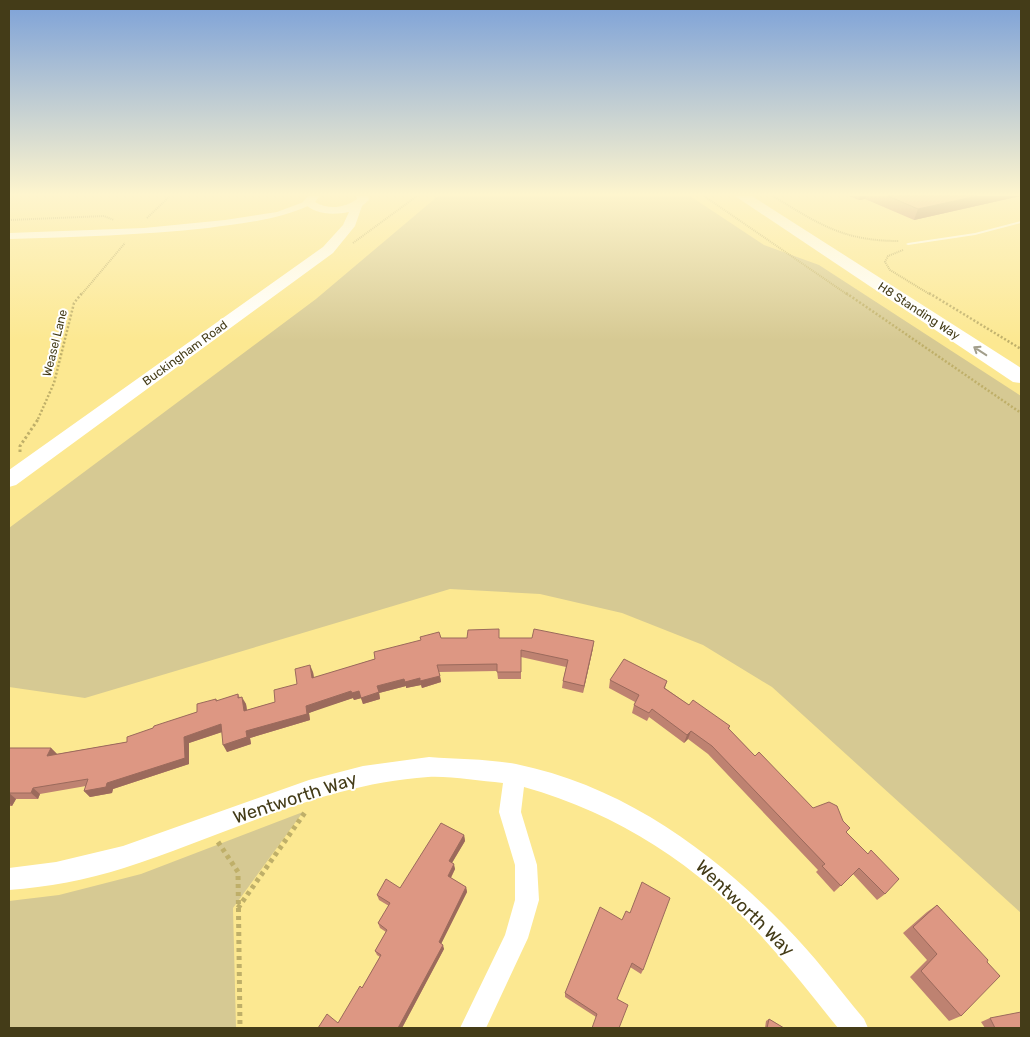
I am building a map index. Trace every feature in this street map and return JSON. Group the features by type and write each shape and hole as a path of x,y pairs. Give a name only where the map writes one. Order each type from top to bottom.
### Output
{"highway":[{"name":"H8 Standing Way","path":"817,244 1021,377"},
{"name":"H8 Standing Way","path":"839,244 1021,358"}],"main road":[{"name":"Buckingham Road","path":"9,480 334,244"}],"street":[{"name":"Wentworth Way","path":"9,879 56,873 123,858 309,790 363,776 429,767 515,774 558,786 603,804 650,828 691,856 735,894 778,936 856,1028"},
{"path":"473,1028 516,938 526,900 526,865 510,812 515,774"}],"lane":[{"path":"908,247 922,244"}],"path":[{"name":"Weasel Lane","path":"20,454 20,446 36,424 54,383 74,303 124,244"},
{"path":"775,244 1021,413"},
{"path":"904,244 908,247 888,256 885,262 890,270 1021,350"},
{"path":"237,908 307,809"},
{"path":"218,842 238,872 240,1028"}],"shaded area":[{"path":"381,244 763,244 819,265 1021,396 1021,913 772,687 703,645 622,613 540,594 450,589 85,698 9,687 9,528 316,299"},
{"path":"303,812 233,908 236,1028 9,1028 9,901 59,895 141,874"}],"building":[{"path":"499,629 499,638 532,638 534,629 594,641 584,686 563,681 568,660 521,650 521,672 497,672 497,664 437,665 440,676 420,681 420,678 405,682 404,679 377,686 379,692 361,698 359,691 352,693 351,691 306,706 307,714 246,731 247,737 223,745 221,724 184,737 185,758 107,783 106,787 84,791 88,779 33,788 31,793 9,793 9,748 51,748 47,756 127,742 127,737 197,712 197,704 216,699 216,701 238,694 238,698 242,697 244,711 275,702 274,690 297,684 295,669 310,665 312,678 375,659 374,652 421,640 420,637 439,632 441,638 467,638 468,630"},
{"path":"624,659 667,681 664,688 689,705 693,700 730,726 728,728 755,756 759,752 813,808 829,802 837,806 843,821 850,828 846,832 868,854 871,850 899,879 885,894 859,868 841,886 822,866 825,864 712,746 691,731 687,735 652,709 649,713 634,705 639,695 610,680"},
{"path":"441,823 464,835 449,861 454,864 448,876 466,887 439,942 443,945 398,1028 318,1028 327,1014 338,1023 360,986 362,988 381,955 375,951 387,930 378,923 390,903 377,895 386,879 400,888"},
{"path":"642,882 670,898 643,970 632,963 617,999 628,1005 619,1028 592,1028 597,1014 565,993 600,907 622,920 626,911 630,913"},
{"path":"937,905 988,960 987,962 1000,976 961,1016 921,971 937,954 913,927"},
{"path":"1021,1012 1021,1028 995,1028 990,1018"},
{"path":"769,1019 784,1028 767,1028"}]}
